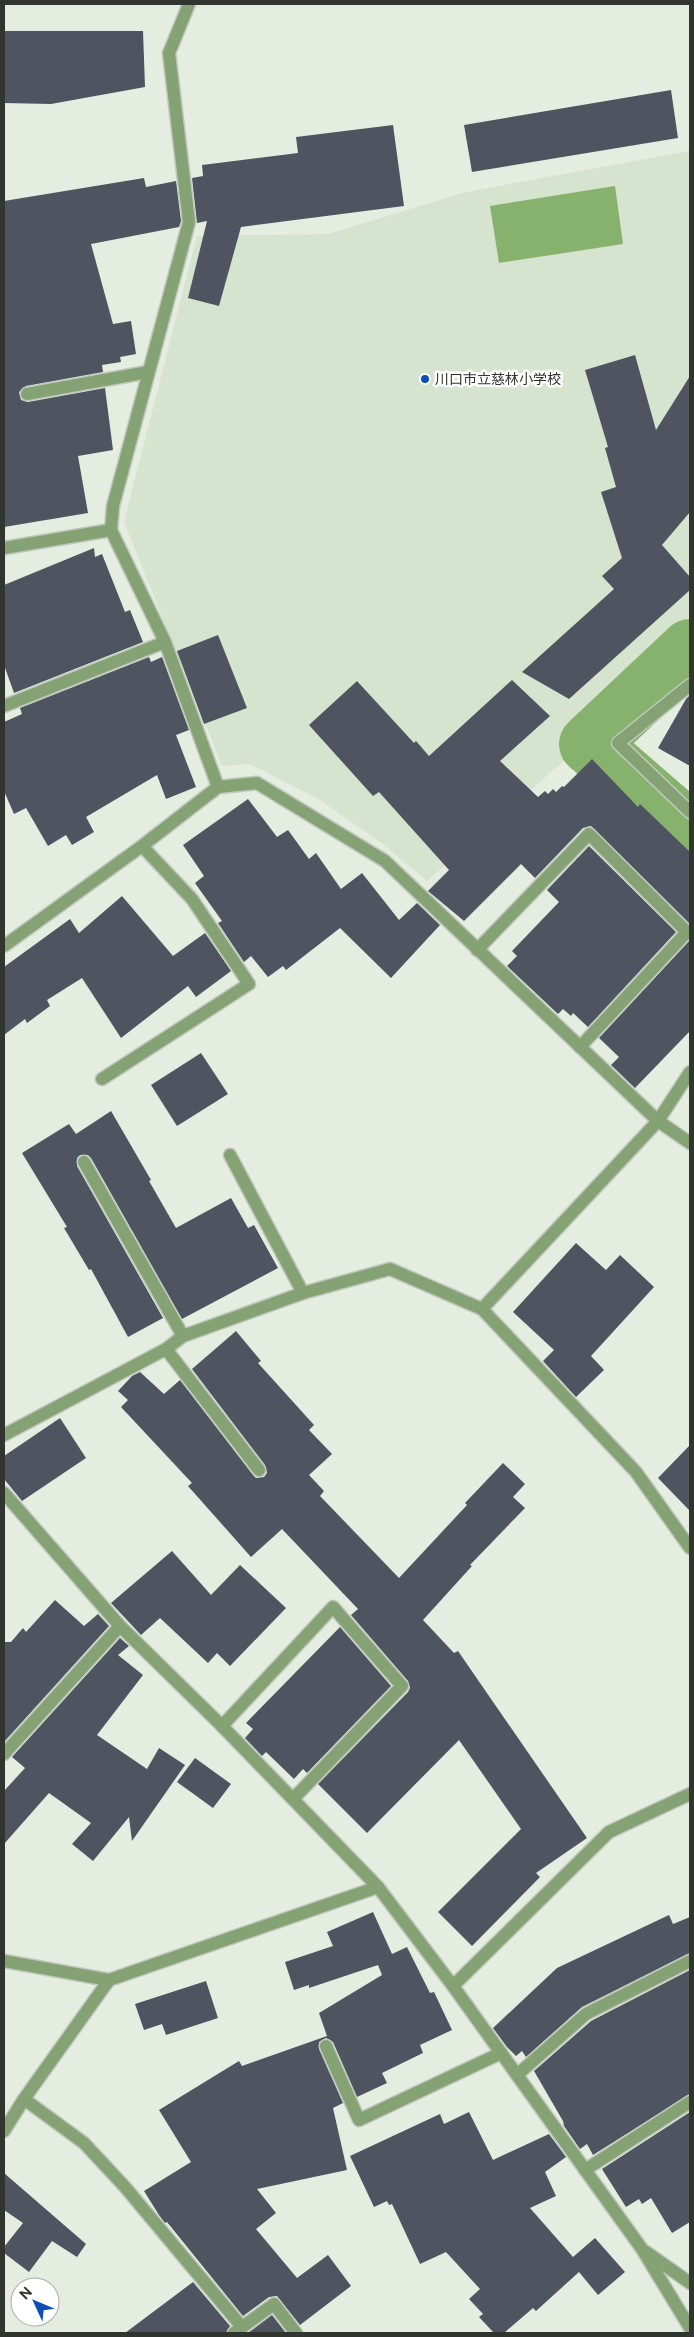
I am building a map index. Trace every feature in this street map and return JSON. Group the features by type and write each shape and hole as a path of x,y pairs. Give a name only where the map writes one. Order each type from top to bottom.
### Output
{"street":[{"path":"189,4 169,53 189,222 113,506 111,530 165,642 218,787"},
{"path":"27,394 148,372"},
{"path":"4,548 111,530"},
{"path":"4,706 165,642"},
{"path":"690,685 618,743 690,812"},
{"path":"4,946 142,846 218,787 257,783 385,861 658,1121 690,1143"},
{"path":"477,950 589,834 686,932 580,1047"},
{"path":"102,1079 249,984 192,899 142,846"},
{"path":"482,1309 658,1121 690,1072"},
{"path":"230,1155 303,1293"},
{"path":"84,1162 183,1336"},
{"path":"4,1435 166,1349 183,1336 303,1293 390,1269 482,1309 636,1472 690,1548"},
{"path":"166,1349 259,1470"},
{"path":"4,1493 120,1626 222,1726 378,1887 453,1986 642,2249 690,2328"},
{"path":"222,1726 333,1606 402,1686 293,1799"},
{"path":"4,1754 120,1626"},
{"path":"453,1986 609,1832 690,1794"},
{"path":"4,1961 108,1980 378,1887"},
{"path":"517,2075 586,2014 690,1961"},
{"path":"4,2131 24,2099 108,1980"},
{"path":"326,2046 359,2120 501,2053"},
{"path":"24,2099 84,2143 124,2187 238,2330 274,2304 296,2333"},
{"path":"585,2170 690,2102"},
{"path":"642,2249 690,2283"}],"shaded area":[{"name":"川口市立慈林小学校","path":"690,151 690,637 581,746 427,881 384,845 320,800 250,764 222,766 124,522 197,236 328,234 466,192"},
{"path":"615,186 623,244 499,263 490,206"}],"building":[{"path":"4,31 143,31 145,87 51,104 4,103"},
{"path":"671,90 678,138 472,172 464,125"},
{"path":"393,125 404,206 241,227 219,306 188,298 207,221 197,223 192,178 203,176 202,165 298,153 296,137"},
{"path":"144,178 146,187 176,181 181,221 179,227 91,244 113,324 131,321 136,354 120,357 121,362 102,365 103,372 26,386 19,392 21,400 28,402 105,388 113,450 78,456 88,513 4,527 4,201"},
{"path":"635,355 656,430 690,376 690,512 662,545 690,577 690,590 569,699 522,672 614,589 602,576 622,558 601,492 616,487 605,448 608,447 585,370"},
{"path":"94,548 95,557 102,554 125,612 130,610 143,642 14,693 4,665 4,585"},
{"path":"218,635 247,708 204,724 177,651"},
{"path":"149,657 151,662 162,657 189,730 176,735 196,787 166,799 157,775 86,817 94,832 72,845 66,835 48,846 26,808 14,814 4,791 4,722 22,714 20,708"},
{"path":"512,680 550,716 500,761 538,797 545,791 548,794 553,789 556,792 562,786 564,787 592,759 638,807 640,804 690,852 690,924 591,826 583,828 535,878 521,864 464,921 428,891 449,870 379,792 373,796 309,725 357,681 414,743 416,741 429,756"},
{"path":"690,695 690,766 658,748"},
{"path":"248,799 277,837 288,830 309,859 316,853 341,889 362,873 399,920 417,903 440,925 391,978 340,928 286,970 283,966 268,977 251,956 244,962 218,923 222,921 195,883 204,876 183,845"},
{"path":"589,846 676,932 588,1027 573,1013 571,1016 563,1009 558,1014 507,966 517,956 512,951 559,902 547,890"},
{"path":"122,896 173,956 205,933 231,971 196,997 188,986 121,1038 82,978 47,1000 50,1006 27,1023 25,1019 4,1035 4,967 70,919 79,933"},
{"path":"690,940 690,1031 635,1088 611,1065 619,1057 599,1038"},
{"path":"201,1053 228,1094 177,1126 151,1085"},
{"path":"111,1111 176,1228 231,1198 248,1228 254,1225 278,1268 182,1319 91,1158 88,1155 80,1155 77,1158 77,1166 163,1318 128,1337 91,1269 89,1270 64,1228 67,1227 22,1153 69,1124 76,1134"},
{"path":"576,1243 606,1270 620,1255 654,1287 591,1356 604,1370 576,1397 543,1361 554,1350 513,1312"},
{"path":"236,1331 261,1361 258,1363 314,1425 309,1430 332,1454 309,1475 324,1491 320,1496 399,1578 503,1463 525,1484 513,1497 525,1508 470,1565 472,1566 423,1620 454,1653 458,1651 587,1838 536,1873 540,1877 472,1946 438,1912 521,1829 459,1740 367,1833 318,1784 408,1692 410,1688 408,1681 351,1615 358,1609 282,1529 251,1557 188,1486 192,1483 121,1407 128,1400 118,1391 132,1376 140,1372 164,1394 180,1380 253,1475 256,1478 264,1477 267,1473 265,1465 192,1369"},
{"path":"60,1418 86,1458 22,1501 4,1479 4,1456"},
{"path":"690,1445 690,1511 658,1478"},
{"path":"172,1551 211,1595 240,1565 286,1608 230,1666 217,1653 208,1663 160,1618 141,1635 111,1603"},
{"path":"55,1600 84,1626 98,1614 109,1626 4,1742 4,1642 11,1642 23,1628 26,1632"},
{"path":"340,1627 391,1686 307,1773 303,1769 294,1779 266,1752 262,1756 245,1738 253,1729 246,1723"},
{"path":"120,1638 129,1646 118,1655 143,1675 97,1735 147,1769 159,1748 185,1765 132,1841 129,1817 93,1861 72,1844 91,1823 49,1793 4,1844 4,1791 25,1768 12,1757"},
{"path":"195,1758 231,1784 213,1808 177,1782"},
{"path":"373,1912 392,1954 407,1947 430,1993 434,1992 452,2030 420,2045 423,2053 382,2073 387,2083 357,2097 333,2042 326,2038 319,2042 319,2049 343,2103 333,2108 347,2170 257,2189 276,2213 256,2229 297,2278 328,2255 351,2286 300,2325 277,2296 269,2297 243,2316 167,2222 165,2223 144,2191 191,2162 159,2110 239,2061 242,2066 327,2036 319,2013 382,1975 378,1965 309,1988 309,1985 294,1990 285,1962 333,1946 327,1932"},
{"path":"669,1915 673,1924 690,1917 690,1953 582,2007 526,2057 522,2051 516,2056 493,2028 557,1968"},
{"path":"690,1970 690,2094 593,2155 587,2144 580,2149 564,2126 563,2121 534,2071 591,2021"},
{"path":"206,1981 218,2018 166,2035 162,2024 144,2030 135,2004"},
{"path":"469,2112 493,2160 549,2134 566,2157 545,2172 556,2196 530,2208 573,2257 595,2238 625,2272 598,2295 579,2272 536,2311 533,2308 504,2333 494,2333 479,2317 483,2314 469,2299 480,2289 446,2252 420,2264 392,2204 389,2205 387,2201 374,2207 350,2156 440,2114 444,2124"},
{"path":"690,2112 690,2222 672,2233 651,2198 642,2204 639,2199 626,2207 602,2169"},
{"path":"4,2173 86,2244 77,2257 52,2241 29,2272 4,2253 4,2247 23,2223 4,2210"},
{"path":"193,2282 230,2326 226,2333 125,2333"},
{"path":"272,2315 286,2333 248,2333"}],"waterway":[{"path":"690,649 589,744 673,817 690,824"}],"place":[{"name":"川口市立慈林小学校","path":"425,379"}]}
